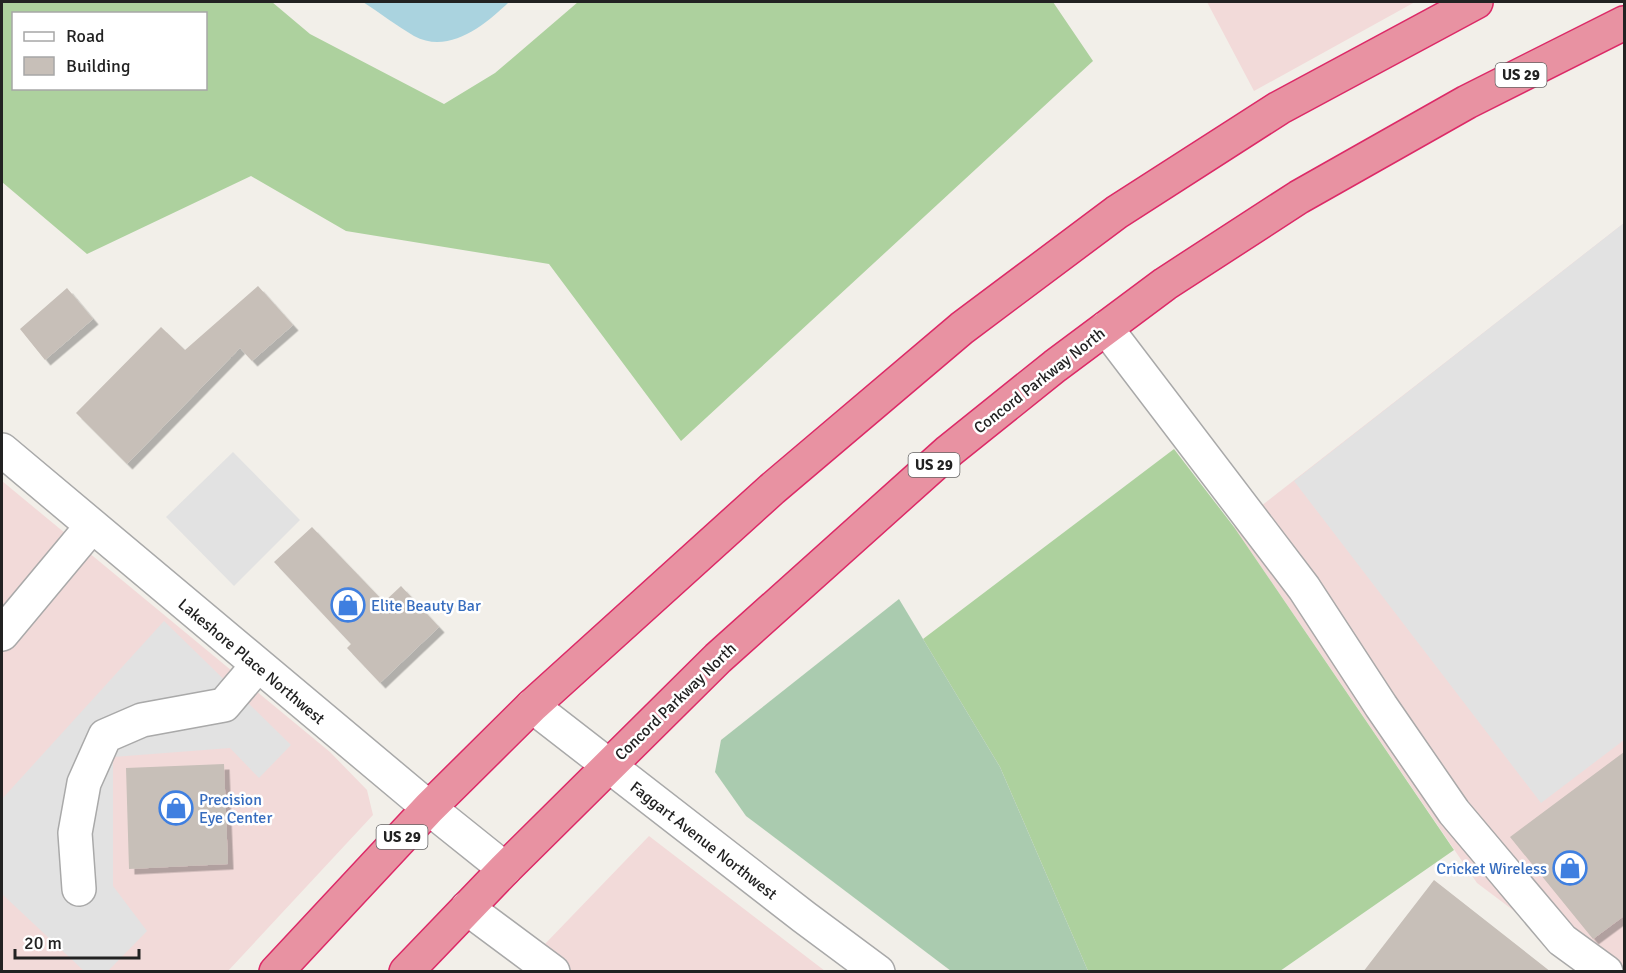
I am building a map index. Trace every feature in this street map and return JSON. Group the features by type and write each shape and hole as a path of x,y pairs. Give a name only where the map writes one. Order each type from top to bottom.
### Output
{"highway":[{"name":"US 29","path":"276,972 429,808 532,706 772,489 962,328 1117,212 1279,108 1476,2"},
{"name":"Concord Parkway North","path":"406,972 505,869 718,658 949,451 1055,366 1165,284 1299,197 1467,102 1624,23"}],"street":[{"path":"1106,328 1304,588 1454,812 1562,940 1606,972"},
{"name":"Lakeshore Place Northwest","path":"2,450 505,869"},
{"path":"2,634 92,526"},
{"path":"79,889 75,833 84,783 105,736 142,720 224,705 258,665"},
{"name":"Faggart Avenue Northwest","path":"532,706 878,972"},
{"path":"467,908 552,972"}],"shaded area":[{"path":"1207,2 1415,2 1254,91"},
{"path":"1624,223 1624,971 1594,971 1477,883 1234,527"},
{"path":"1624,223 1624,740 1541,803 1294,481"},
{"path":"233,452 300,520 234,586 166,517"},
{"path":"2,481 330,752 367,790 373,815 228,971 2,971"},
{"path":"164,621 291,745 259,778 230,748 113,757 113,886 147,931 108,971 84,971 2,894 2,799"},
{"path":"649,836 825,971 518,972"}],"green space":[{"path":"2,2 272,2 310,34 444,104 495,73 578,2 1053,2 1093,61 681,441 549,264 346,231 251,176 87,254 2,182"},
{"path":"1174,449 1234,527 1454,850 1280,971 1088,971 1000,767 923,639"},
{"path":"899,599 1000,767 1088,971 951,971 746,816 715,772 721,740"}],"water":[{"path":"363,2 509,2 489,20 466,35 440,42 427,41 414,36"}],"building":[{"path":"258,286 293,325 252,361 240,348 127,464 76,413 161,327 185,350"},
{"path":"67,288 93,319 45,360 20,329"},
{"path":"312,527 384,602 401,586 439,627 380,683 347,648 351,644 274,562"},
{"path":"1624,752 1624,916 1593,939 1510,837"},
{"name":"Precision Eye Center","path":"224,764 228,864 129,869 126,768"},
{"path":"1434,880 1551,972 1363,972"}],"place":[{"name":"Elite Beauty Bar","path":"348,605"},
{"name":"Precision Eye Center","path":"176,808"},
{"name":"Cricket Wireless","path":"1570,868"}]}
